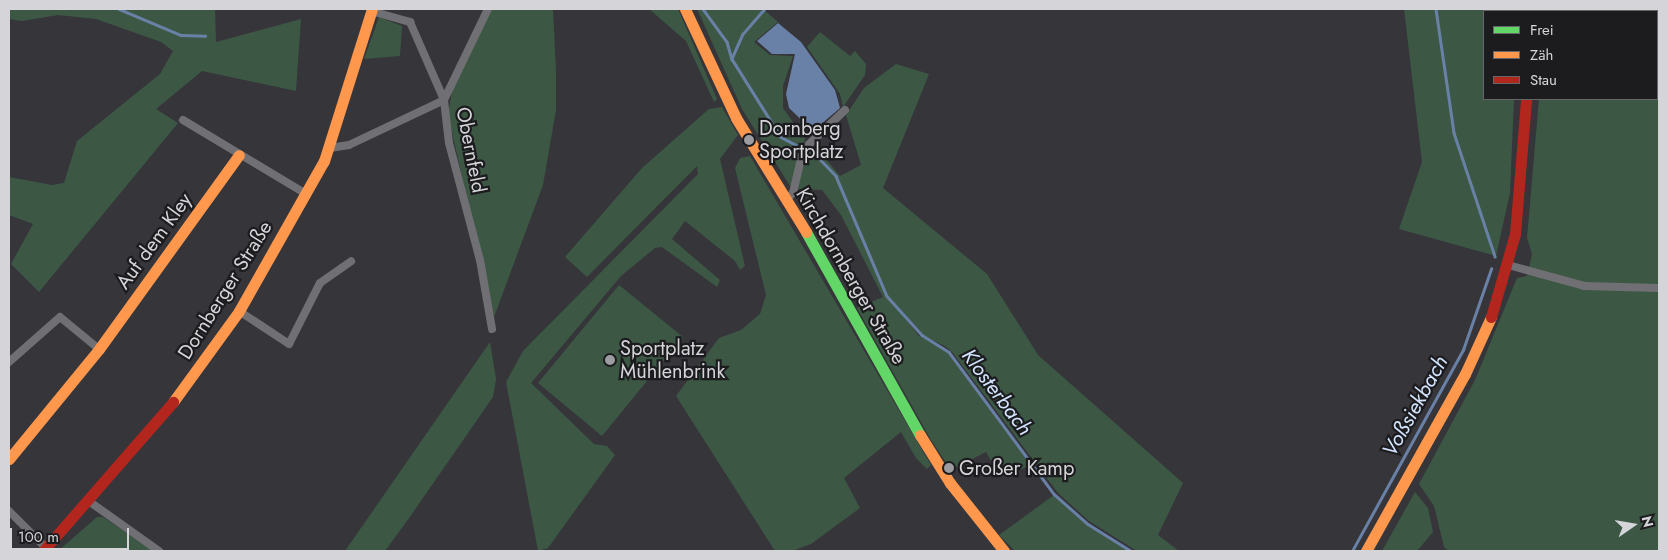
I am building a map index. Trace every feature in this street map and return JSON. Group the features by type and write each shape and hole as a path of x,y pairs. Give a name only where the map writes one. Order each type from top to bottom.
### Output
{"street":[{"path":"330,148 349,145 444,100 488,9"},
{"name":"Kirchdornberger Straße","path":"685,9 736,118 786,200 938,464 1004,551"},
{"name":"Obernfeld","path":"372,10 410,22 444,100 449,143 480,260 492,329"},
{"name":"Dornberger Straße","path":"45,550 90,502 165,413 239,311 330,148 372,10"},
{"path":"1366,551 1465,374 1492,315 1508,264 1522,193 1526,100"},
{"path":"786,200 794,193 803,150 845,110"},
{"path":"183,120 306,194"},
{"name":"Auf dem Kley","path":"9,459 99,349 239,155"},
{"path":"239,311 289,344 320,283 351,261"},
{"path":"1508,264 1584,286 1659,288"},
{"path":"9,362 60,317 99,349"},
{"path":"90,502 159,551"},
{"path":"9,511 45,550"}],"green space":[{"path":"9,9 215,9 216,42 301,19 296,91 202,71 156,109 178,123 39,292 11,264 33,224 9,215 9,177 52,185 64,183 77,141 160,74 173,51 161,42 96,19 58,15 22,21 9,19"},
{"path":"491,9 553,9 556,71 556,110 543,185 494,317 448,115 452,91"},
{"path":"649,9 678,9 717,99 714,102 686,41"},
{"path":"697,9 763,9 778,22 754,42 770,55 793,56 783,86 783,108 805,139 792,189 742,109"},
{"path":"1404,9 1517,9 1483,10 1483,100 1514,100 1510,193 1496,256 1399,229 1422,162"},
{"path":"1542,9 1659,9 1659,551 1449,551 1444,547 1434,506 1419,484 1475,380 1517,278 1527,276 1532,254 1527,238 1539,100 1658,100 1658,10"},
{"path":"379,17 402,26 400,56 364,59"},
{"path":"820,32 850,56 855,51 866,64 865,75 843,107 840,94 807,47"},
{"path":"896,64 929,74 883,188 987,274 1038,355 1183,483 1158,535 1179,551 1137,551 1089,521 1058,493 952,352 945,346 921,335 918,329 887,295 919,336 944,347 1031,465 1010,474 1002,463 994,466 986,452 951,470 931,440 857,308 883,297 841,215 822,190 796,189 806,149 824,157 840,176 861,165 846,115 864,88"},
{"path":"722,107 738,135 720,159 745,266 740,270 735,261 685,221 672,239 720,280 717,287 662,247 655,248 621,276 531,383 594,444 607,446 615,455 548,548 538,551 506,382 523,351 698,174 697,166 587,277 565,257 642,168 709,109"},
{"path":"750,156 931,465 927,469 916,458 901,432 844,478 860,508 811,544 792,551 775,551 676,396 719,338 741,330 760,314 766,295 735,168 740,158"},
{"name":"Sportplatz Mühlenbrink","path":"619,285 683,337 602,436 538,383"},
{"path":"490,342 496,379 493,397 407,521 385,551 345,551"},
{"path":"1415,492 1428,508 1433,532 1417,551 1382,551"},
{"path":"1054,495 1087,524 1129,551 1015,551 999,535"},
{"path":"97,517 103,517 153,551 58,551"}],"water":[{"path":"778,23 801,42 835,90 840,108 813,131 789,108 786,94 795,54 772,54 757,41"}],"waterway":[{"path":"119,9 181,35 205,36"},
{"path":"703,9 727,42 732,59"},
{"name":"Klosterbach","path":"765,9 743,34 732,59 781,137 796,145"},
{"name":"Voßsiekbach","path":"1436,9 1454,133 1495,256"},
{"name":"Klosterbach","path":"817,156 836,176 887,296 922,335 949,352 1054,494 1088,524 1131,551"},
{"name":"Voßsiekbach","path":"1352,551 1463,350 1491,269"}],"traffic: fast":[{"path":"806,232 920,435"}],"traffic: slow":[{"path":"173,402 239,311 324,161 372,9"},
{"path":"685,9 736,118 806,232"},
{"path":"9,459 99,349 239,155"},
{"path":"1366,551 1465,374 1491,317"},
{"path":"920,435 950,483 1004,551"}],"traffic: jam":[{"path":"1491,317 1515,234 1526,100"},
{"path":"43,551 173,402"}],"place":[{"name":"Dornberg Sportplatz","path":"749,140"},
{"name":"Sportplatz Mühlenbrink","path":"610,360"},
{"name":"Großer Kamp","path":"949,468"}]}
